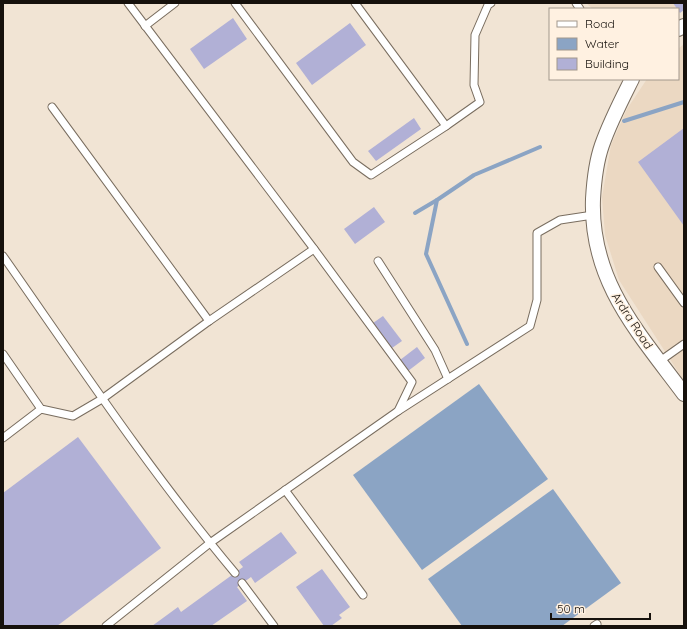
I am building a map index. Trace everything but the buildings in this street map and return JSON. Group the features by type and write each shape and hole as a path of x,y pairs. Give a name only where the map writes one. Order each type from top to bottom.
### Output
{"street":[{"name":"Ardra Road","path":"631,80 617,107 602,146 594,182 593,215 597,248 606,277 618,302 684,394"}],"lane":[{"path":"128,3 314,249 412,382 398,411"},
{"path":"145,26 175,3"},
{"path":"235,3 353,162 370,175 480,102 474,85 475,35 488,5 491,3"},
{"path":"355,3 446,126"},
{"path":"52,107 209,321"},
{"path":"106,626 210,543 398,411 530,326 537,300 537,233 560,220 593,215"},
{"path":"3,354 41,409 73,416 102,399 209,321 314,249"},
{"path":"3,256 102,399 210,543 235,573"},
{"path":"378,261 435,350 448,379"},
{"path":"658,267 684,303"},
{"path":"660,361 684,344"},
{"path":"3,438 41,409"},
{"path":"285,490 363,595"},
{"path":"242,583 274,626"}],"shaded area":[{"path":"586,3 684,3 684,10 679,12 679,8 592,8"},
{"path":"684,44 684,381 619,280 605,235 602,197 611,145 627,109 646,80 679,80 679,48"}],"water":[{"path":"479,384 548,479 422,570 353,475"},
{"path":"553,489 621,583 562,626 462,626 428,579"}],"waterway":[{"path":"624,121 684,102"},
{"path":"467,344 426,254 437,200 474,175 540,147"},
{"path":"415,213 437,200"}]}
